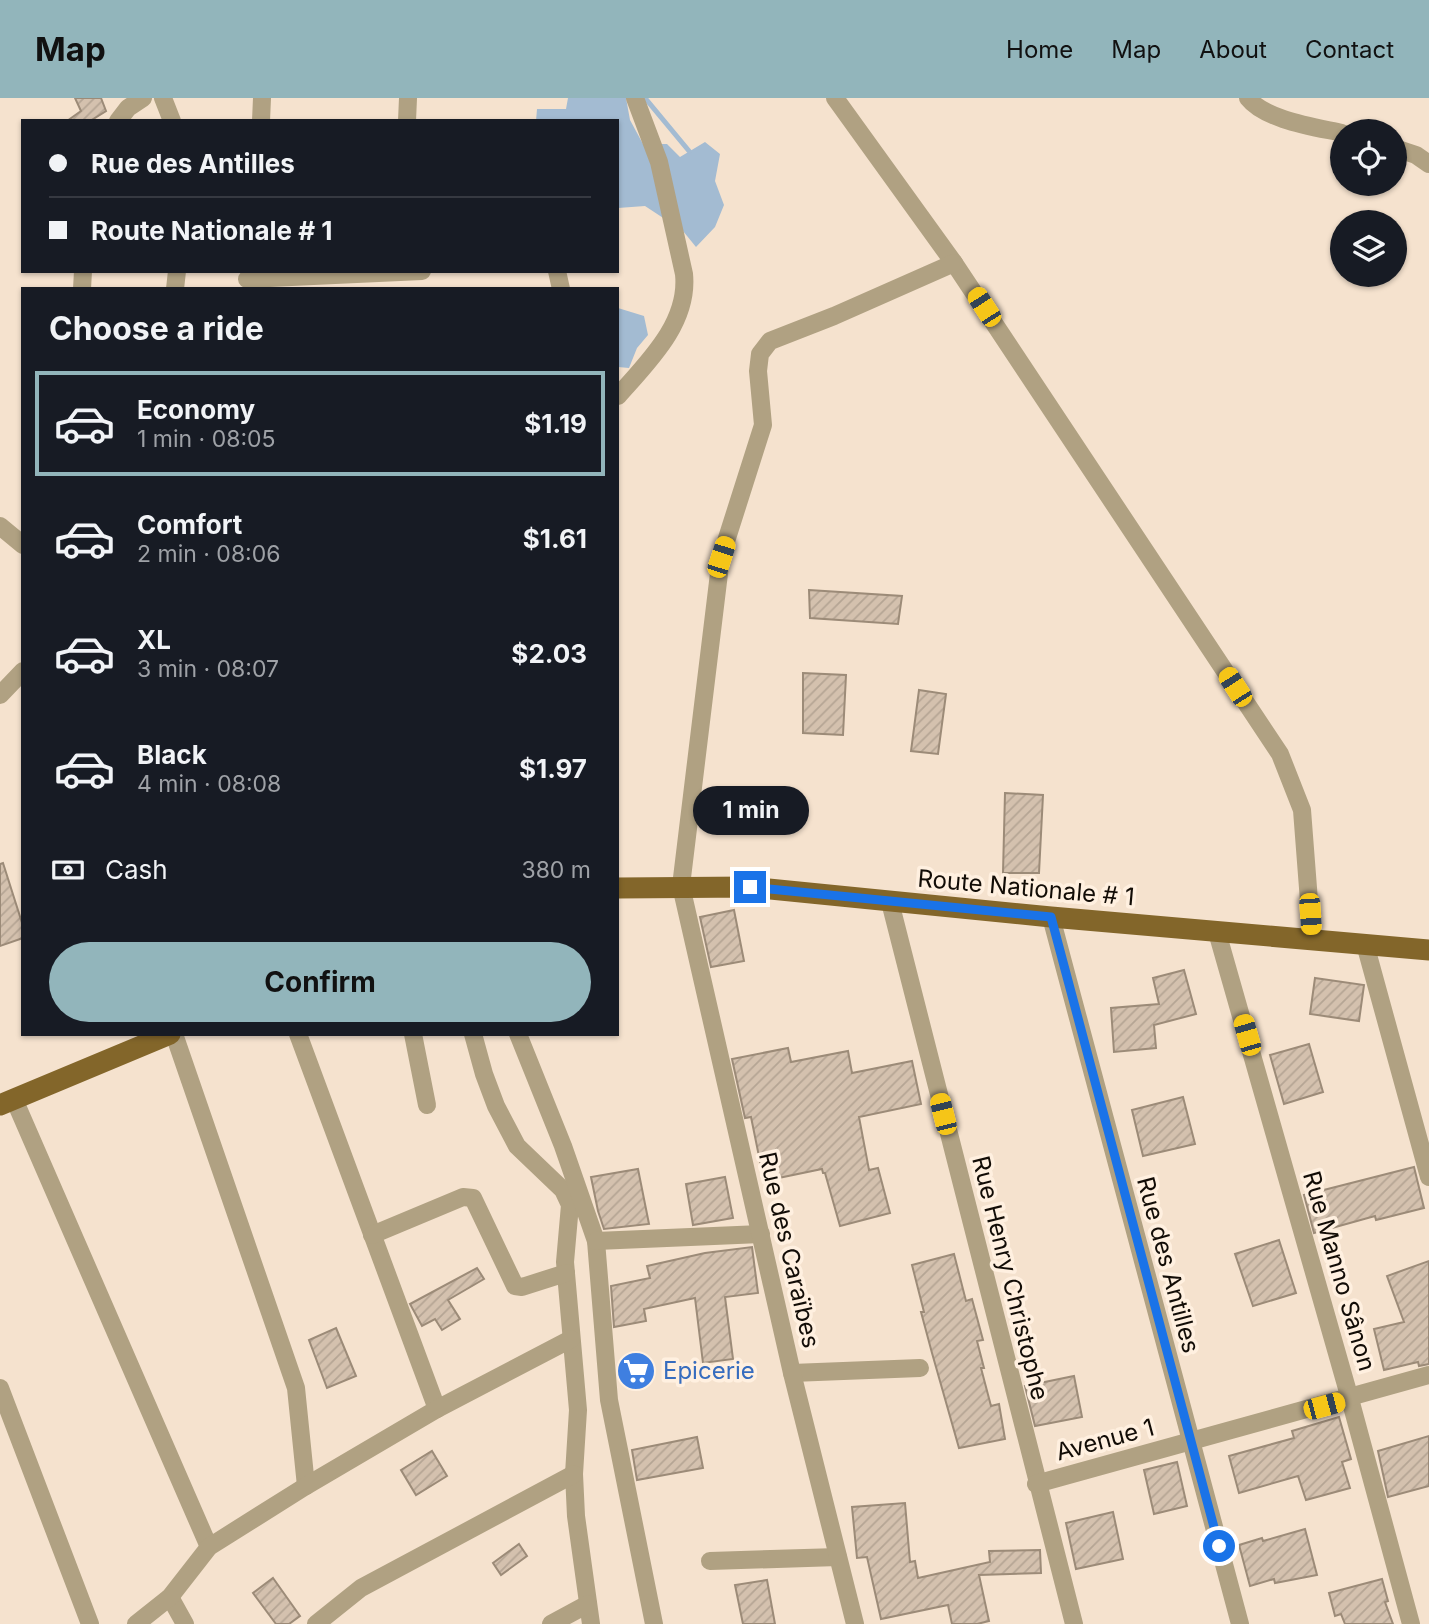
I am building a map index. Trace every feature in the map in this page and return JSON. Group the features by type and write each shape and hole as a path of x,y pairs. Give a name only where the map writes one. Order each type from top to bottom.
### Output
{"main road":[{"name":"Route Nationale # 1","path":"619,888 750,887 1429,950"},
{"path":"7,1102 167,1036"}],"street":[{"path":"120,119 128,108 144,98"},
{"path":"163,98 171,119"},
{"path":"261,119 262,98"},
{"path":"407,119 408,98"},
{"path":"619,395 653,356 678,316 686,292 659,162 635,98"},
{"path":"835,98 954,263 1280,754 1302,810 1311,940"},
{"path":"1248,98 1254,106 1287,120 1330,130"},
{"path":"1407,152 1429,164"},
{"name":"Rue des Caraïbes","path":"855,1624 792,1373 681,886 721,557 764,425 758,371 760,354 771,341 954,263"},
{"path":"247,280 383,273"},
{"path":"0,526 21,543"},
{"path":"0,695 21,673"},
{"name":"Rue Henry Christophe","path":"890,902 1074,1624"},
{"name":"Rue des Antilles","path":"1051,917 1240,1624"},
{"name":"Rue Manno Sânon","path":"1217,932 1411,1624"},
{"path":"1365,944 1429,1177"},
{"path":"173,1036 296,1388 306,1486"},
{"path":"300,1036 437,1409"},
{"path":"413,1036 426,1105"},
{"path":"474,1036 496,1106 517,1146 563,1190 570,1205 565,1273 578,1410 574,1474 576,1516 592,1624"},
{"path":"519,1036 563,1146 596,1241 609,1399 654,1624"},
{"path":"7,1102 209,1547"},
{"path":"372,1235 463,1197 473,1198 516,1286 522,1287 565,1273"},
{"path":"596,1241 761,1234"},
{"path":"136,1624 170,1597 209,1547 437,1409 571,1339"},
{"path":"792,1373 920,1368"},
{"name":"Avenue 1","path":"1037,1485 1429,1375"},
{"path":"0,1388 90,1624"},
{"path":"316,1624 361,1588 574,1474"},
{"path":"710,1561 838,1557"},
{"path":"170,1597 185,1624"},
{"path":"551,1624 589,1604"}],"water":[{"path":"568,98 626,98 630,120 643,144 667,144 680,157 705,142 720,154 715,181 724,205 715,227 696,247 683,231 645,206 619,208 619,119 536,119 537,109 566,109"},
{"path":"619,308 644,316 648,335 637,348 629,368 619,367"}],"building":[{"path":"75,98 101,98 106,111 93,119 70,119 81,111"},
{"path":"809,590 902,596 898,624 810,618"},
{"path":"803,673 846,675 843,735 803,733"},
{"path":"919,690 946,694 938,754 911,751"},
{"path":"1005,793 1043,795 1039,873 1003,873"},
{"path":"3,863 21,920 21,939 0,946 0,864"},
{"path":"734,910 744,961 711,967 700,917"},
{"path":"1184,970 1196,1014 1154,1025 1156,1048 1114,1052 1111,1008 1159,1004 1153,978"},
{"path":"1315,978 1364,985 1359,1021 1310,1014"},
{"path":"1309,1044 1323,1092 1284,1104 1270,1055"},
{"path":"788,1048 791,1062 848,1051 852,1073 912,1061 921,1104 859,1117 869,1170 878,1168 890,1213 840,1226 822,1169 764,1181 751,1117 745,1118 732,1059"},
{"path":"1183,1097 1195,1144 1143,1156 1132,1110"},
{"path":"1414,1167 1424,1208 1376,1220 1375,1216 1314,1233 1304,1195"},
{"path":"638,1169 649,1224 604,1229 591,1177"},
{"path":"725,1177 733,1218 693,1225 686,1184"},
{"path":"1279,1240 1296,1293 1253,1306 1235,1254"},
{"path":"752,1247 758,1293 725,1297 733,1359 703,1363 695,1298 644,1309 646,1321 614,1327 611,1286 650,1278 647,1266 705,1253"},
{"path":"954,1254 966,1301 972,1299 983,1340 977,1341 984,1368 981,1368 991,1406 999,1404 1005,1439 959,1448 921,1312 924,1312 912,1265"},
{"path":"1429,1261 1429,1364 1419,1366 1418,1362 1384,1370 1374,1329 1404,1322 1387,1276"},
{"path":"477,1268 484,1279 448,1300 460,1319 442,1330 435,1319 422,1326 410,1304"},
{"path":"336,1328 356,1376 327,1388 309,1340"},
{"path":"1074,1376 1082,1417 1035,1426 1025,1386"},
{"path":"1339,1417 1351,1459 1342,1462 1350,1488 1306,1500 1298,1476 1239,1493 1229,1456 1294,1438 1292,1431"},
{"path":"1429,1436 1429,1486 1388,1497 1378,1451"},
{"path":"697,1437 703,1468 637,1480 632,1450"},
{"path":"432,1451 447,1476 416,1495 401,1470"},
{"path":"1177,1462 1187,1506 1154,1514 1144,1470"},
{"path":"905,1503 910,1562 915,1561 918,1578 990,1562 989,1551 1040,1550 1041,1573 979,1575 989,1621 952,1624 948,1605 881,1619 867,1557 857,1558 852,1507"},
{"path":"1113,1512 1123,1559 1076,1569 1066,1523"},
{"path":"1305,1529 1317,1575 1275,1583 1274,1579 1250,1586 1239,1545"},
{"path":"519,1544 527,1556 501,1575 493,1563"},
{"path":"273,1578 300,1616 289,1624 276,1624 253,1593"},
{"path":"1382,1579 1388,1601 1385,1602 1393,1624 1345,1624 1341,1614 1335,1616 1329,1593"},
{"path":"767,1580 775,1624 743,1624 735,1585"}],"waterway":[{"path":"645,98 689,151"}],"place":[{"name":"Epicerie","path":"636,1371"}],"route":[{"path":"750,887 1051,917 1219,1546"}]}
